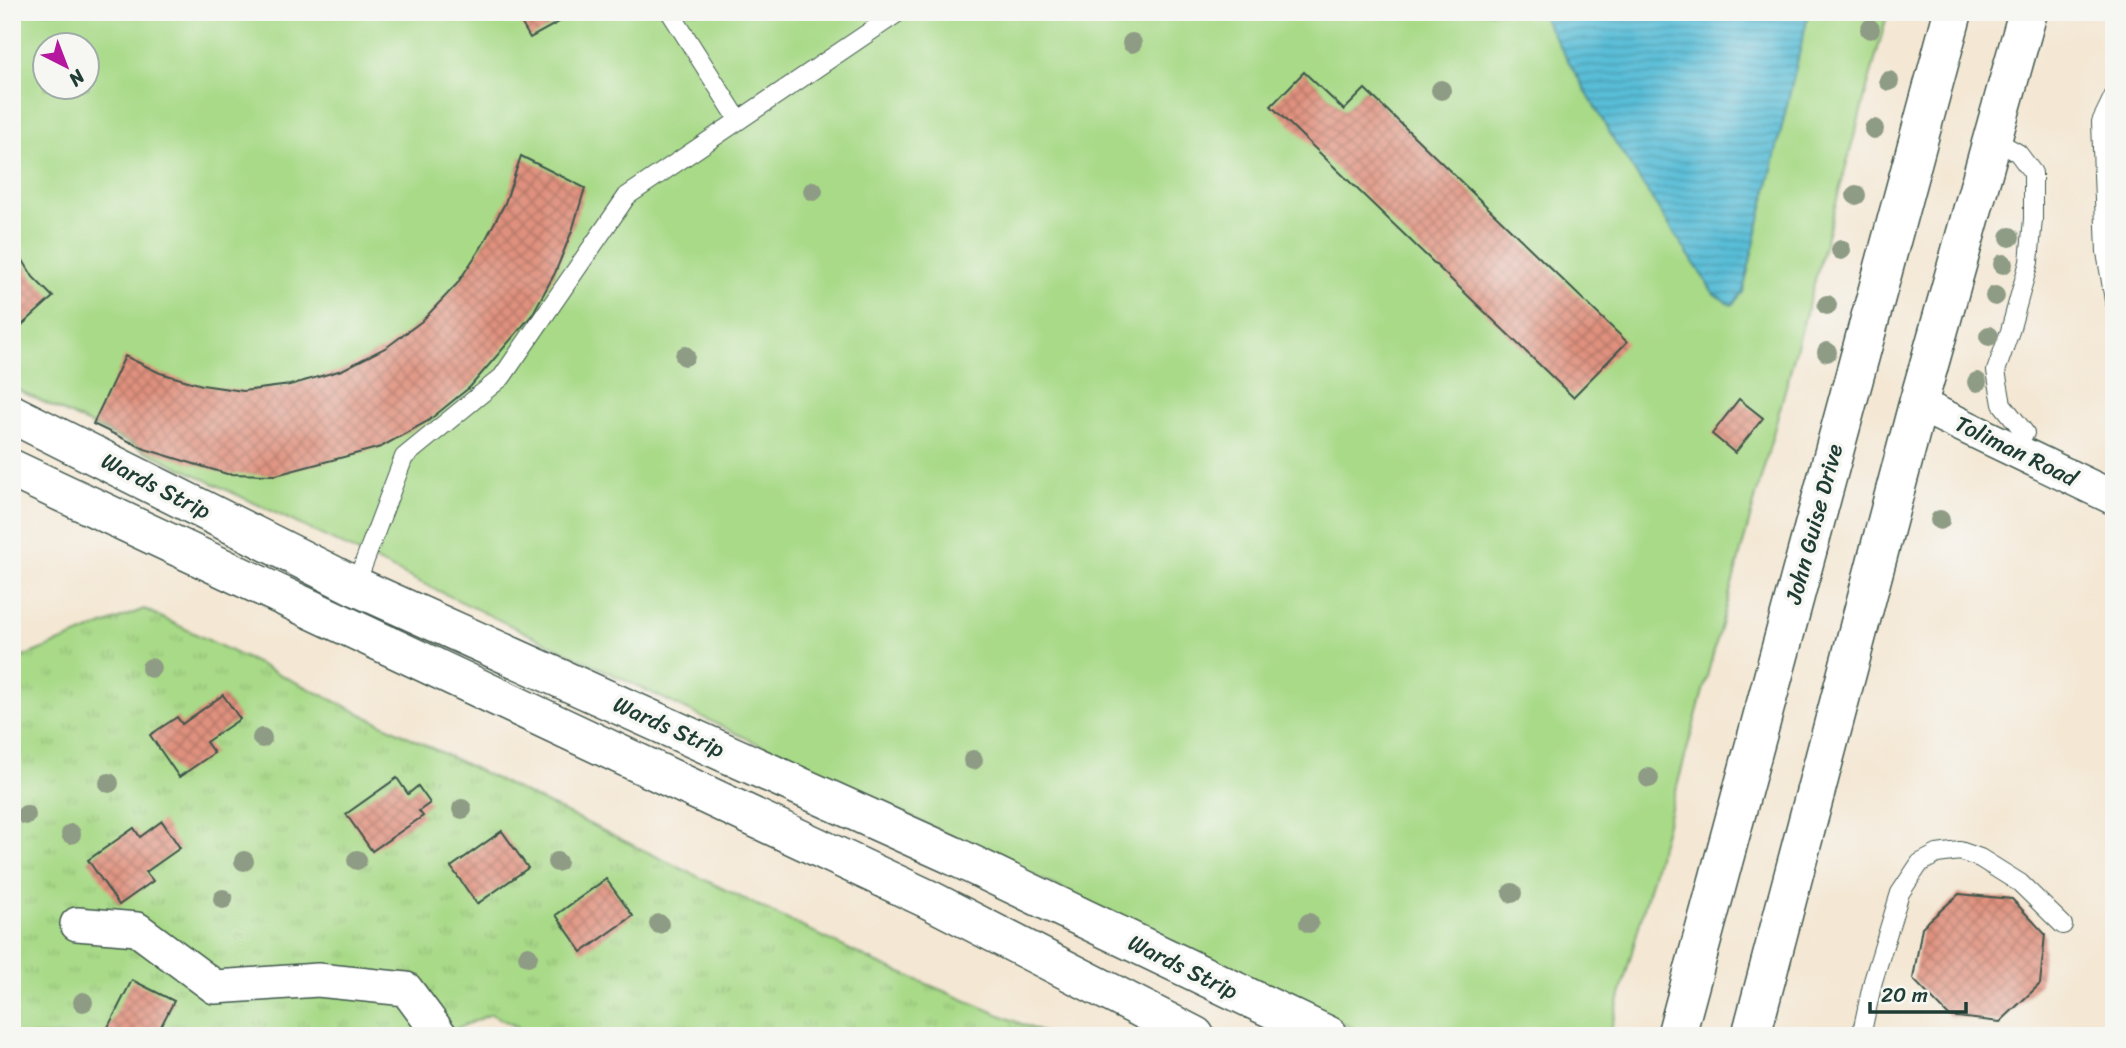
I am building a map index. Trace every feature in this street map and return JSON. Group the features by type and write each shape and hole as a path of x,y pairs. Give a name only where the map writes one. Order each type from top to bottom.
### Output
{"main road":[{"name":"John Guise Drive","path":"1676,1036 1953,12"},
{"path":"1751,1036 1919,404 2028,12"},
{"name":"Wards Strip","path":"12,414 355,586 952,855 1329,1036"},
{"name":"Wards Strip","path":"12,469 928,899 1195,1036"}],"street":[{"name":"Toliman Road","path":"1919,404 2114,498"},
{"path":"77,924 137,929 215,988 318,980 406,989 442,1036"}],"lane":[{"path":"670,12 738,119"},
{"path":"337,623 355,586 404,457 502,377 627,197 899,12"},
{"path":"2114,95 2101,122 2106,252 2114,300"},
{"path":"1993,139 2018,153 2033,173 2029,262 1996,371 2002,404 2025,433"},
{"path":"1861,1036 1899,893 1920,863 1937,853 1960,851 1980,858 2020,883 2063,925"}],"green space":[{"path":"12,12 1888,12 1609,1036 1369,1036 12,387"},
{"path":"144,609 875,962 1050,1036 535,1036 491,1014 439,1036 12,1036 12,661"}],"water":[{"path":"1540,12 1809,12 1743,292 1732,305 1714,294 1615,142"}],"building":[{"path":"515,12 577,12 530,38"},
{"path":"1304,72 1344,110 1365,89 1627,342 1573,397 1271,106"},
{"path":"521,156 585,188 572,231 555,273 532,315 470,387 428,421 381,447 276,475 227,474 145,449 93,424 125,356 160,373 202,385 243,391 290,385 342,370 387,347 422,321 457,284 482,246 505,203"},
{"path":"12,242 33,277 53,297 12,334"},
{"path":"1739,399 1763,418 1735,453 1712,434"},
{"path":"223,695 240,719 206,742 214,753 179,777 150,735 177,717 182,724"},
{"path":"397,778 408,794 418,786 430,803 419,811 423,816 372,851 346,814"},
{"path":"162,821 180,848 146,872 153,881 119,905 88,860 134,828 140,837"},
{"path":"502,831 528,868 477,904 451,867"},
{"path":"606,879 633,916 582,952 556,915"},
{"path":"1959,894 2012,899 2045,934 2040,984 2000,1022 1949,1016 1913,979 1922,927"},
{"path":"132,980 174,1001 156,1036 110,1036 105,1033"}]}
